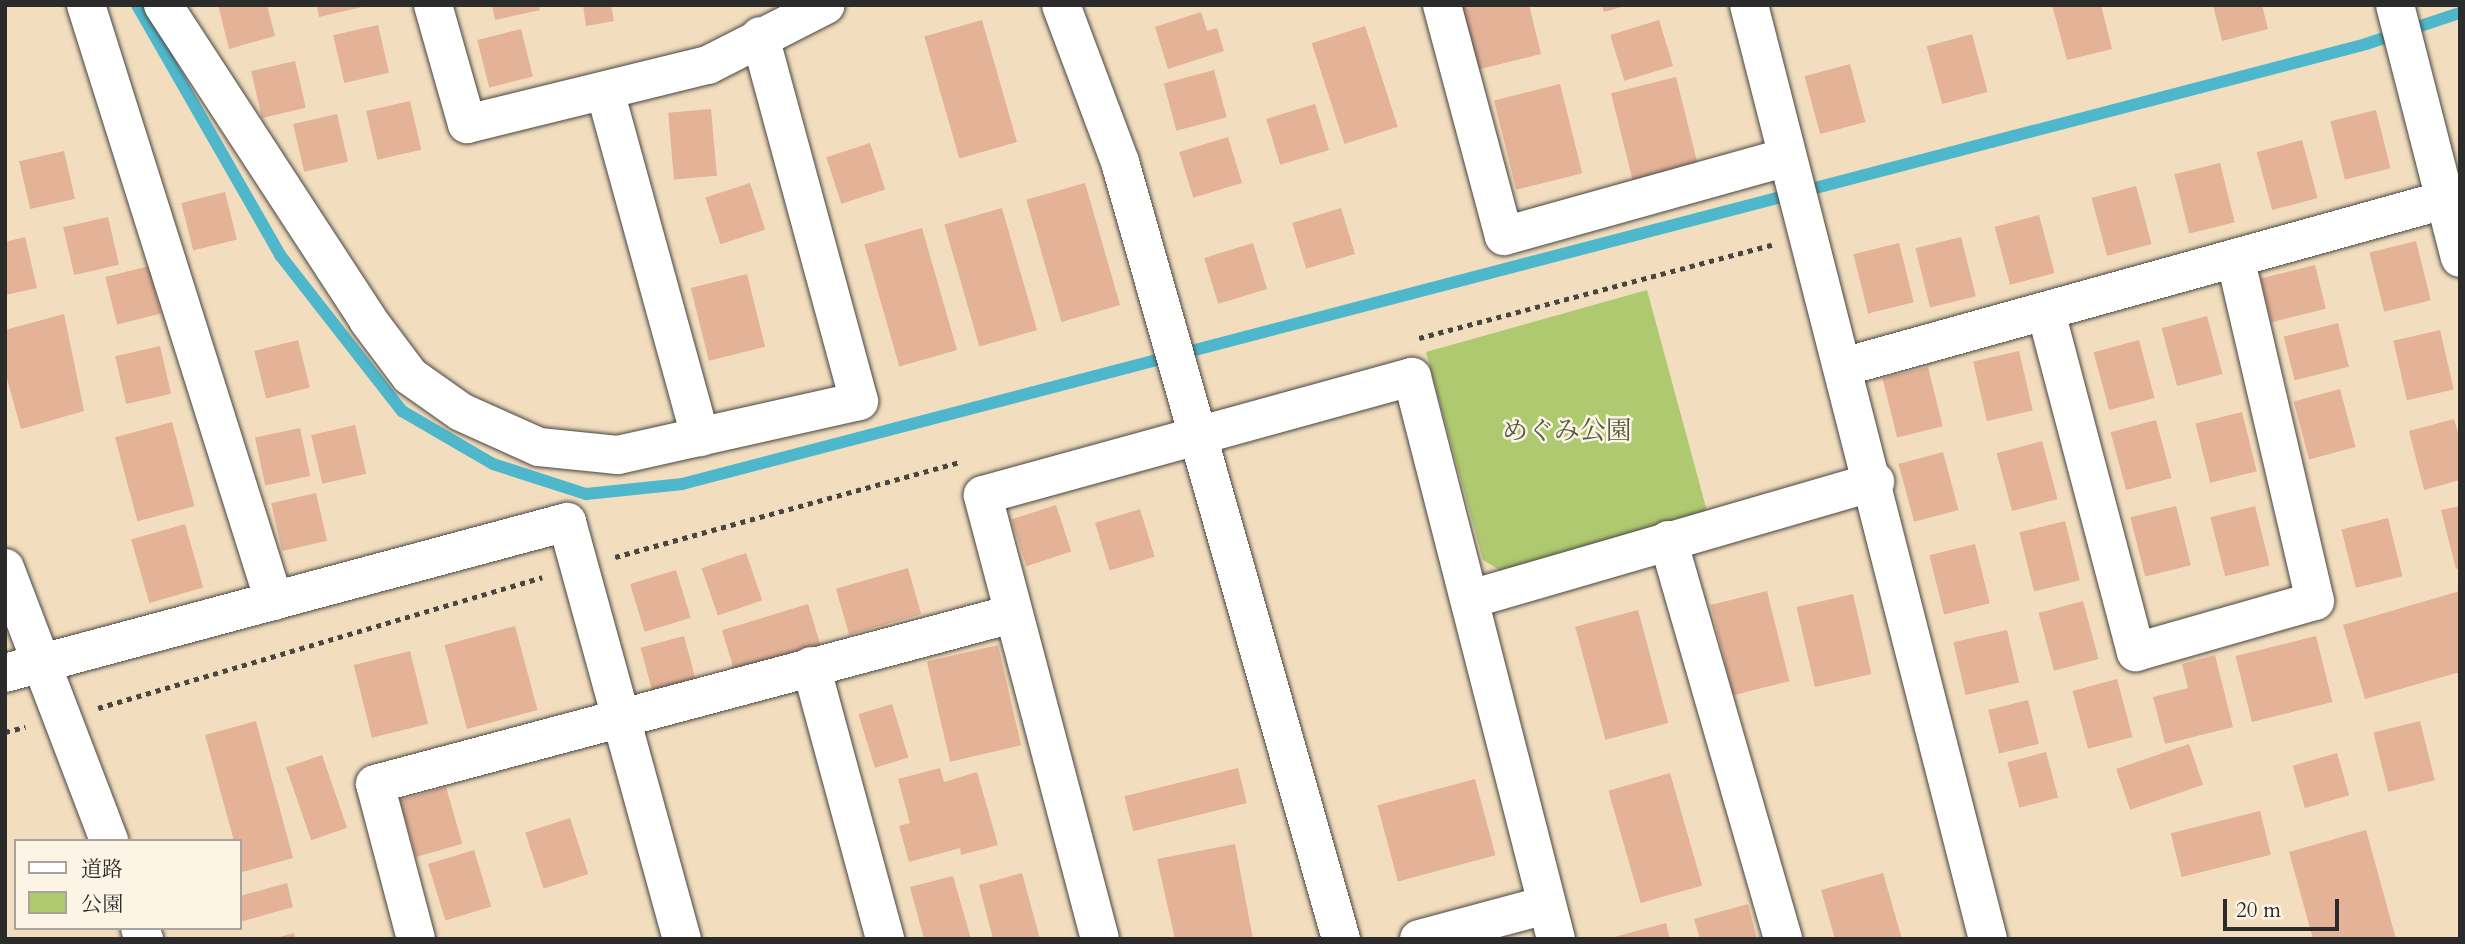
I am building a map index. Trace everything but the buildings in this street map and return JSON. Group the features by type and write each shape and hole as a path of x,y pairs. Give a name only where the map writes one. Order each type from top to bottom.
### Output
{"street":[{"path":"86,5 274,601"},
{"path":"163,5 360,309 410,376 461,412 539,447 618,455 859,401 760,36"},
{"path":"433,5 467,124 708,65 760,36 826,5"},
{"path":"1061,5 1120,162 1200,433 1341,939"},
{"path":"1441,5 1504,236 1787,157"},
{"path":"1749,5 1807,235 1875,482 1988,939"},
{"path":"2395,5 2460,258"},
{"path":"605,90 700,437"},
{"path":"1843,367 2444,200"},
{"path":"2046,312 2136,652 2315,601 2235,258"},
{"path":"1100,939 1012,614 983,495 1200,433 1412,377 1471,599 1551,922 1419,939"},
{"path":"1471,599 1875,482"},
{"path":"5,673 567,522 682,939"},
{"path":"1668,540 1783,939"},
{"path":"5,568 65,718 108,839"},
{"path":"416,939 375,784 621,716 1012,614"},
{"path":"811,666 885,939"}],"path":[{"path":"1405,342 1807,235"},
{"path":"65,718 580,566 965,461"}],"green space":[{"name":"めぐみ公園","path":"1647,290 1708,515 1503,572 1483,560 1426,352"}],"waterway":[{"path":"137,5 280,255 402,411 493,464 586,494 682,484 2366,44 2460,13"}]}
